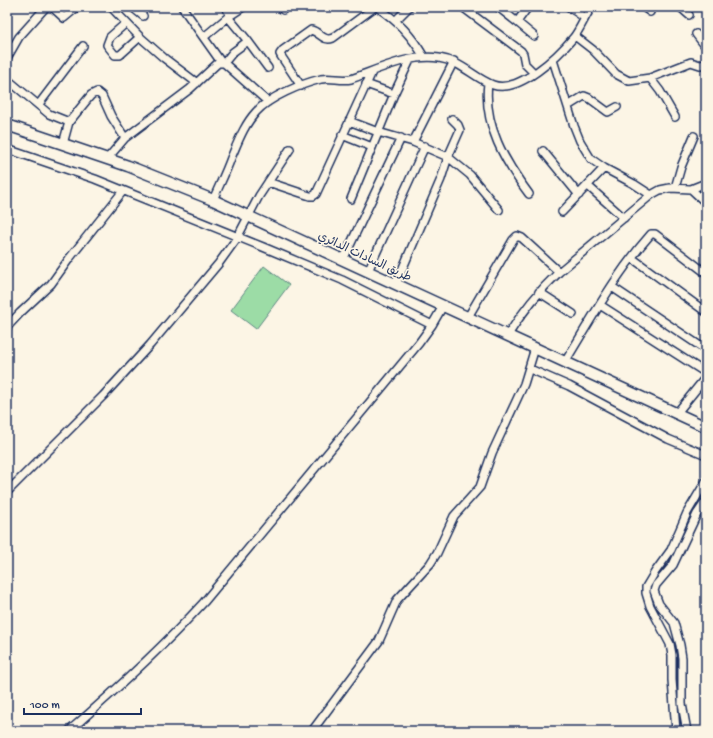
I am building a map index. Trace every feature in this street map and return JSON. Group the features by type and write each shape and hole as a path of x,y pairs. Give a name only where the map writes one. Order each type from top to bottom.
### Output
{"main road":[{"name":"طريق السادات الدائري","path":"7,125 107,159 213,200 706,427"}],"street":[{"path":"7,58 19,37 46,7"},
{"path":"52,7 64,18 76,8"},
{"path":"132,7 143,16"},
{"path":"182,7 223,62 268,102"},
{"path":"225,7 268,68"},
{"path":"204,37 243,7"},
{"path":"301,86 282,59 280,54 283,50 311,30 314,30 324,39 333,38 376,7 395,21 411,38 424,57"},
{"path":"395,21 409,7"},
{"path":"498,7 534,36"},
{"path":"517,22 528,7"},
{"path":"569,7 585,18"},
{"path":"643,7 650,12"},
{"path":"680,7 689,16"},
{"path":"115,8 126,23 140,37 164,58 197,83"},
{"path":"213,200 242,132 257,111 268,102 301,86 327,78 345,80 395,63 424,57 441,58 454,62 488,83 496,86 503,87 517,83 553,60 575,36 591,8"},
{"path":"465,9 521,51 525,64 534,73"},
{"path":"126,23 108,40 107,45 112,52 115,55 120,55 140,37"},
{"path":"696,34 706,47"},
{"path":"575,36 593,50 610,69 623,79 633,81 650,78 690,62 700,65 706,64"},
{"path":"107,159 125,138 190,89 215,65 223,62 233,52 248,41"},
{"path":"39,104 83,46"},
{"path":"351,199 394,94 410,60"},
{"path":"553,60 574,126 584,149 591,158 604,168 651,195"},
{"path":"413,142 454,62"},
{"path":"268,182 310,196 315,196 372,72"},
{"path":"650,78 660,91 675,117"},
{"path":"7,79 53,116 69,122"},
{"path":"488,83 487,102 490,121 508,165 529,194"},
{"path":"366,84 394,94"},
{"path":"63,144 69,122 91,95 97,92 102,96 111,116 125,138"},
{"path":"568,106 584,96 608,112 617,107"},
{"path":"396,284 441,179 448,157 460,130 458,125 452,119"},
{"path":"349,122 426,146 448,157 470,175 499,210"},
{"path":"342,135 372,147"},
{"path":"675,188 681,167 694,136"},
{"path":"343,260 400,138"},
{"path":"368,271 426,146"},
{"path":"7,149 64,167 342,280 432,325"},
{"path":"7,492 103,396 150,345 219,263 237,238 268,182 290,149"},
{"path":"543,151 579,195"},
{"path":"562,212 604,168"},
{"path":"508,336 539,292 559,272 651,195 660,190 675,188 691,189 706,183"},
{"path":"588,186 624,218"},
{"path":"691,189 706,203"},
{"path":"7,327 51,284 68,259 124,191"},
{"path":"565,362 612,287 651,234 655,234 706,273"},
{"path":"468,317 513,240 517,236 522,238 559,272"},
{"path":"632,258 706,312"},
{"path":"612,287 706,350"},
{"path":"539,292 573,314"},
{"path":"600,305 706,373"},
{"path":"69,731 155,654 179,630 394,374 432,325 444,306"},
{"path":"312,731 379,641 397,600 430,564 437,553 454,516 480,487 489,460 518,400 530,369 535,348"},
{"path":"530,369 580,391 668,439 706,454"},
{"path":"676,414 706,377"},
{"path":"676,731 673,710 672,655 670,644 650,606 646,593 646,587 671,550 687,513 706,481"},
{"path":"687,731 682,704 682,652 676,628 659,604 654,591 656,585 673,565 706,501"},
{"path":"672,675 681,674"}],"green space":[{"path":"264,266 289,285 256,329 231,310"}]}
